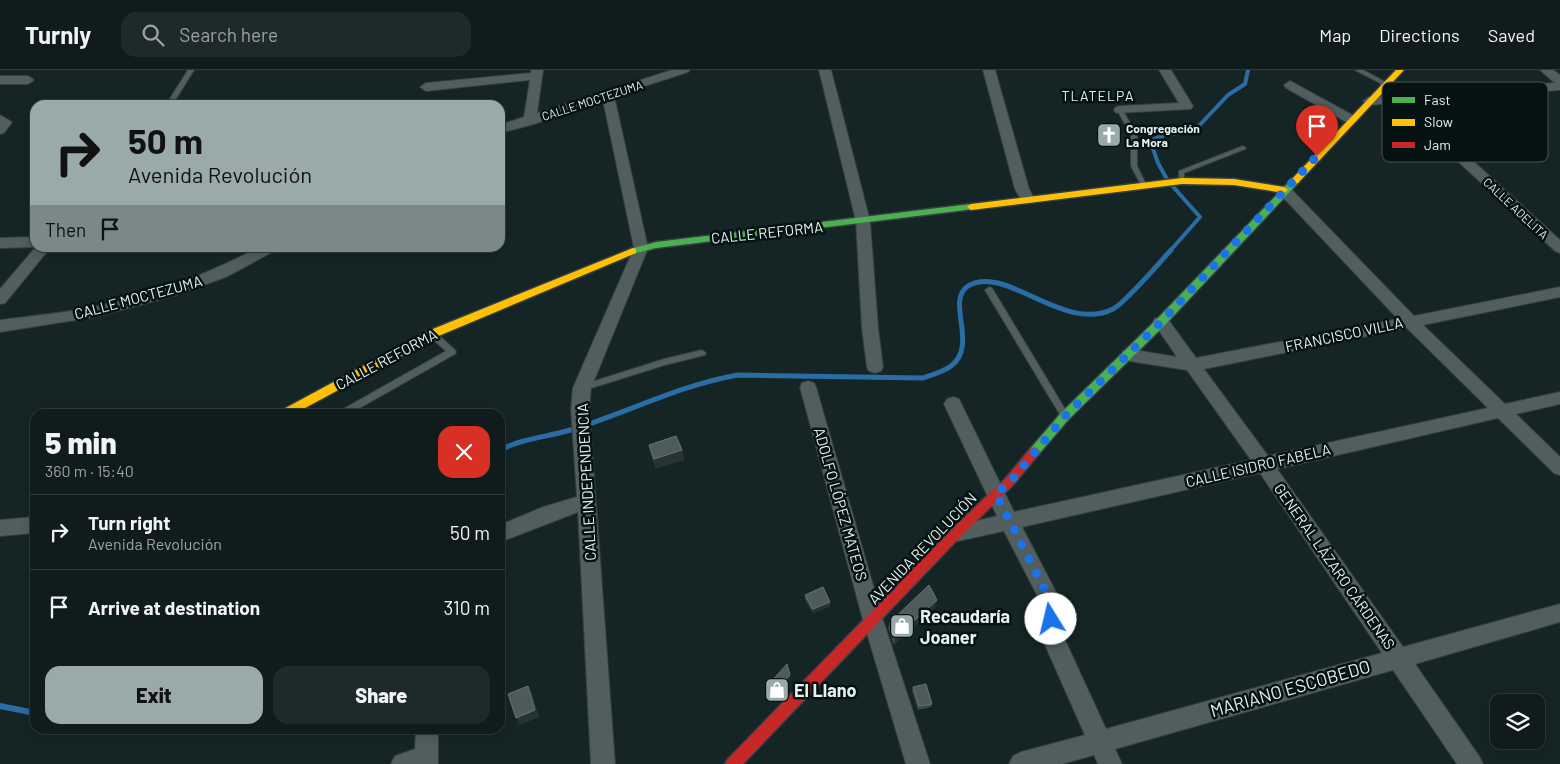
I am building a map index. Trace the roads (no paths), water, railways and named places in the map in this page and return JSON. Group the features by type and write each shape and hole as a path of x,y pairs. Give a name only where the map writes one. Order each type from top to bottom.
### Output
{"street":[{"name":"CALLE MOCTEZUMA","path":"505,128 684,70"},
{"path":"825,70 863,222 870,328 875,367"},
{"path":"989,70 1022,189 1028,200"},
{"path":"1120,110 1187,106 1165,70"},
{"name":"AVENIDA REVOLUCIÓN","path":"1388,82 1400,70"},
{"path":"1546,70 1560,81"},
{"path":"426,87 536,73 530,121"},
{"path":"0,80 28,80"},
{"path":"1290,85 1352,120"},
{"name":"AVENIDA REVOLUCIÓN","path":"733,764 956,533 1010,482 1065,416 1161,322 1382,88"},
{"path":"608,95 641,248"},
{"path":"1370,101 1382,100"},
{"path":"0,119 6,122 0,130"},
{"name":"CALLE ADELITA","path":"1467,162 1560,248"},
{"name":"CALLE REFORMA","path":"293,409 432,334 641,248 1182,181 1232,182 1264,185 1284,190"},
{"path":"1284,190 1410,321 1560,468"},
{"path":"0,243 30,242"},
{"name":"CALLE INDEPENDENCIA","path":"603,764 580,409 582,388 641,248"},
{"path":"0,299 40,252"},
{"name":"CALLE MOCTEZUMA","path":"0,326 95,312 168,292 221,273 261,252"},
{"name":"FRANCISCO VILLA","path":"1129,355 1193,365 1560,292"},
{"name":"GENERAL LÁZARO CÁRDENAS","path":"1161,322 1263,463 1399,657 1471,764"},
{"name":"ADOLFO LÓPEZ MATEOS","path":"808,387 873,620 918,764"},
{"name":"CALLE ISIDRO FABELA","path":"956,533 1560,398"},
{"path":"953,404 1008,521 1048,596 1052,638 1110,764"},
{"path":"505,532 550,513 586,502"},
{"path":"0,528 30,525"},
{"name":"MARIANO ESCOBEDO","path":"1021,764 1399,657 1560,614"},
{"path":"403,764 426,760 427,734"}],"lane":[{"path":"173,100 191,70"},
{"path":"1358,70 1382,82"},
{"path":"1120,110 1134,135 1134,166 1144,186"},
{"path":"1182,181 1181,172 1243,148"},
{"path":"989,290 1065,416"},
{"path":"350,409 452,352 432,334"},
{"path":"582,388 664,362 702,354"}],"waterway":[{"path":"1170,251 1200,217 1168,181 1158,163 1151,143 1154,139 1165,135 1194,131 1228,95 1245,84 1248,70"},
{"path":"505,448 527,440 565,432 696,385 738,375 923,378 948,368 959,357 963,335 960,302 962,293 968,286 983,281 999,283 1055,307 1075,313 1094,314 1113,309 1119,305 1171,250"},
{"path":"0,706 30,712"}],"place":[{"name":"Congregación La Mora","path":"1109,135"},
{"name":"Recaudaría Joaner","path":"902,626"},
{"name":"El Llano","path":"777,690"}],"district":[{"name":"TLATELPA","path":"1098,95"}]}
